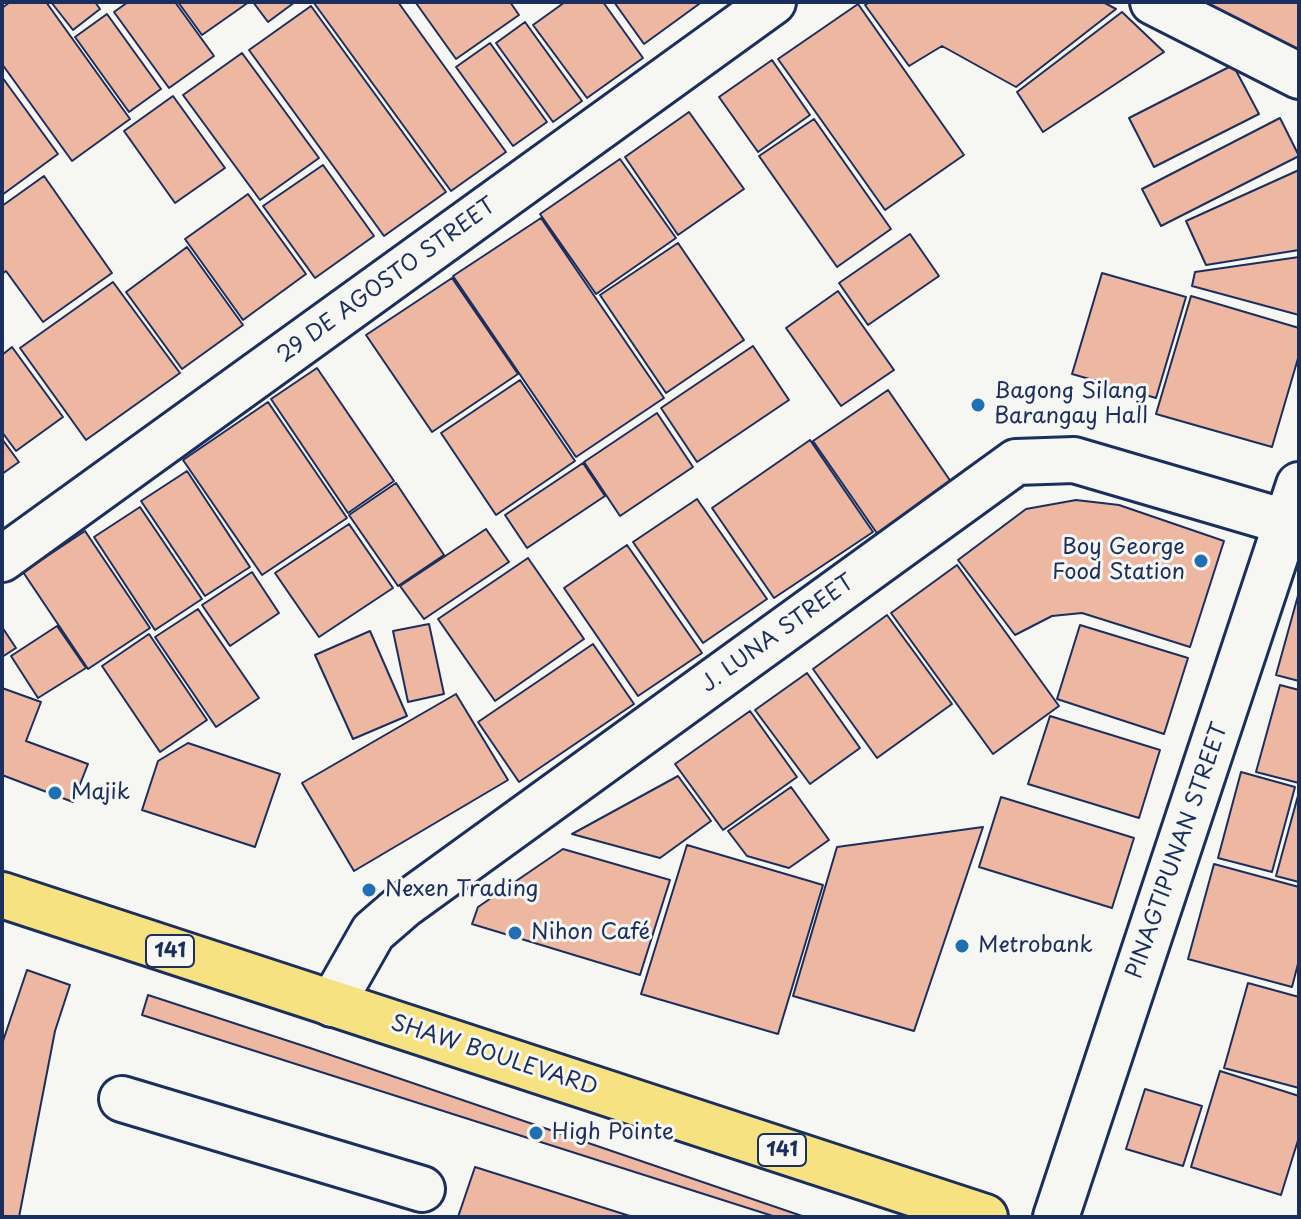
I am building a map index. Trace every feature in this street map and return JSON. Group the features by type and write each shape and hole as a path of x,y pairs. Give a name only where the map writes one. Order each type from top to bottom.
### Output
{"main road":[{"name":"SHAW BOULEVARD","path":"2,895 985,1217"}],"street":[{"name":"29 DE AGOSTO STREET","path":"2,559 773,2"},
{"path":"1153,2 1299,76"},
{"name":"J. LUNA STREET","path":"332,1004 373,932 403,906 1016,462 1074,460 1296,511"},
{"name":"PINAGTIPUNAN STREET","path":"1056,1217 1296,511"},
{"path":"122,1099 422,1189"}],"building":[{"path":"10,2 46,2 130,119 72,161 2,64 2,8"},
{"path":"51,2 95,2 100,9 73,30"},
{"path":"128,2 175,2 214,56 169,88 114,12"},
{"path":"178,2 249,2 202,35"},
{"path":"253,2 295,2 268,22"},
{"path":"398,2 506,152 451,191 314,3"},
{"path":"510,2 519,15 456,59 416,3"},
{"path":"565,2 603,2 643,58 587,98 533,25"},
{"path":"614,2 698,2 699,4 644,44"},
{"path":"870,2 1103,2 1116,9 1016,87 942,46 909,66 865,5"},
{"path":"1210,2 1299,2 1299,51 1206,9"},
{"path":"858,4 964,155 885,210 778,59"},
{"path":"311,6 446,192 384,236 249,50"},
{"path":"1122,12 1164,52 1043,132 1017,92"},
{"path":"107,14 161,89 129,112 75,37"},
{"path":"525,22 582,101 553,122 496,43"},
{"path":"490,43 547,122 513,146 456,67"},
{"path":"242,53 319,158 260,200 183,95"},
{"path":"772,60 810,115 758,152 719,97"},
{"path":"1233,65 1259,114 1154,167 1129,118"},
{"path":"2,77 58,154 2,195"},
{"path":"173,96 225,168 175,203 124,131"},
{"path":"689,112 744,189 678,235 625,157"},
{"path":"1280,118 1299,156 1161,226 1142,189"},
{"path":"814,119 891,229 837,267 759,156"},
{"path":"620,159 676,238 596,294 540,214"},
{"path":"323,165 374,236 315,278 263,206"},
{"path":"1299,170 1299,250 1206,265 1186,221"},
{"path":"44,176 112,273 43,322 6,271 2,274 2,206"},
{"path":"248,194 306,274 243,320 185,239"},
{"path":"541,218 664,398 576,457 453,276"},
{"path":"910,234 939,276 868,325 839,283"},
{"path":"678,243 744,340 666,393 600,295"},
{"path":"187,247 243,325 182,369 126,292"},
{"path":"1299,257 1299,315 1192,286 1195,272"},
{"path":"1102,273 1186,297 1156,398 1072,374"},
{"path":"452,278 518,374 432,432 366,335"},
{"path":"113,282 180,373 86,440 20,348"},
{"path":"838,291 894,370 841,406 786,328"},
{"path":"1191,296 1299,328 1299,355 1272,447 1156,414"},
{"path":"753,346 789,400 697,462 661,408"},
{"path":"12,347 63,417 16,451 2,432 2,355"},
{"path":"317,368 394,481 348,513 271,399"},
{"path":"520,380 575,461 496,515 441,433"},
{"path":"888,390 958,492 883,542 813,441"},
{"path":"268,402 347,518 262,575 183,460"},
{"path":"657,413 693,467 620,516 584,462"},
{"path":"2,439 19,462 2,474"},
{"path":"810,440 873,532 774,598 712,508"},
{"path":"583,463 605,496 527,548 505,515"},
{"path":"187,471 250,567 205,596 141,501"},
{"path":"396,483 444,555 398,586 349,515"},
{"path":"697,499 767,599 703,643 633,542"},
{"path":"1076,500 1119,505 1224,541 1190,647 1082,613 1052,616 1015,635 958,560 1026,509"},
{"path":"140,507 202,599 155,630 94,537"},
{"path":"349,524 393,588 319,637 275,573"},
{"path":"486,529 509,562 424,619 400,586"},
{"path":"85,531 150,628 88,669 23,572"},
{"path":"627,545 702,653 638,696 564,588"},
{"path":"528,558 584,639 495,701 438,619"},
{"path":"957,565 1059,706 993,754 891,613"},
{"path":"252,572 279,613 230,646 202,605"},
{"path":"1299,592 1299,681 1276,675"},
{"path":"198,609 259,698 216,727 155,637"},
{"path":"887,615 952,704 877,758 813,669"},
{"path":"429,624 444,694 408,702 393,631"},
{"path":"1080,625 1188,658 1164,734 1057,699"},
{"path":"57,626 86,668 38,698 11,656"},
{"path":"2,627 16,648 2,657"},
{"path":"370,631 407,716 353,739 315,655"},
{"path":"149,634 207,720 160,752 102,666"},
{"path":"593,644 634,704 519,782 478,722"},
{"path":"807,673 860,748 810,784 755,710"},
{"path":"1280,685 1299,690 1299,783 1256,772"},
{"path":"2,688 41,702 26,741 88,764 73,802 2,775"},
{"path":"456,694 508,780 354,871 302,783"},
{"path":"750,711 797,777 723,830 675,764"},
{"path":"1050,716 1160,750 1139,818 1028,784"},
{"path":"188,743 280,774 255,847 142,810 158,761"},
{"path":"1241,772 1295,787 1272,872 1218,858"},
{"path":"678,776 711,821 660,858 572,834"},
{"path":"791,787 829,840 789,868 747,856 728,831"},
{"path":"1299,792 1299,882 1276,876"},
{"path":"1001,797 1134,838 1112,908 979,867"},
{"path":"983,827 914,1031 793,996 837,847"},
{"path":"687,845 823,885 778,1034 641,994"},
{"path":"563,849 670,880 640,975 472,924 478,907"},
{"path":"1214,864 1299,887 1299,960 1292,987 1188,959"},
{"path":"27,970 70,985 55,1031 19,1217 2,1217 2,1044"},
{"path":"1248,983 1299,997 1299,1088 1224,1068"},
{"name":"High Pointe","path":"148,995 805,1217 776,1217 142,1015"},
{"path":"1220,1071 1299,1096 1299,1137 1281,1195 1191,1167"},
{"path":"1145,1089 1202,1106 1183,1166 1126,1149"},
{"path":"475,1167 633,1217 458,1217"}],"place":[{"name":"Bagong Silang Barangay Hall","path":"978,405"},
{"name":"Boy George Food Station","path":"1201,561"},
{"name":"Majik","path":"55,793"},
{"name":"Nexen Trading","path":"369,890"},
{"name":"Nihon Café","path":"515,933"},
{"name":"Metrobank","path":"962,946"},
{"name":"High Pointe","path":"536,1133"}]}
